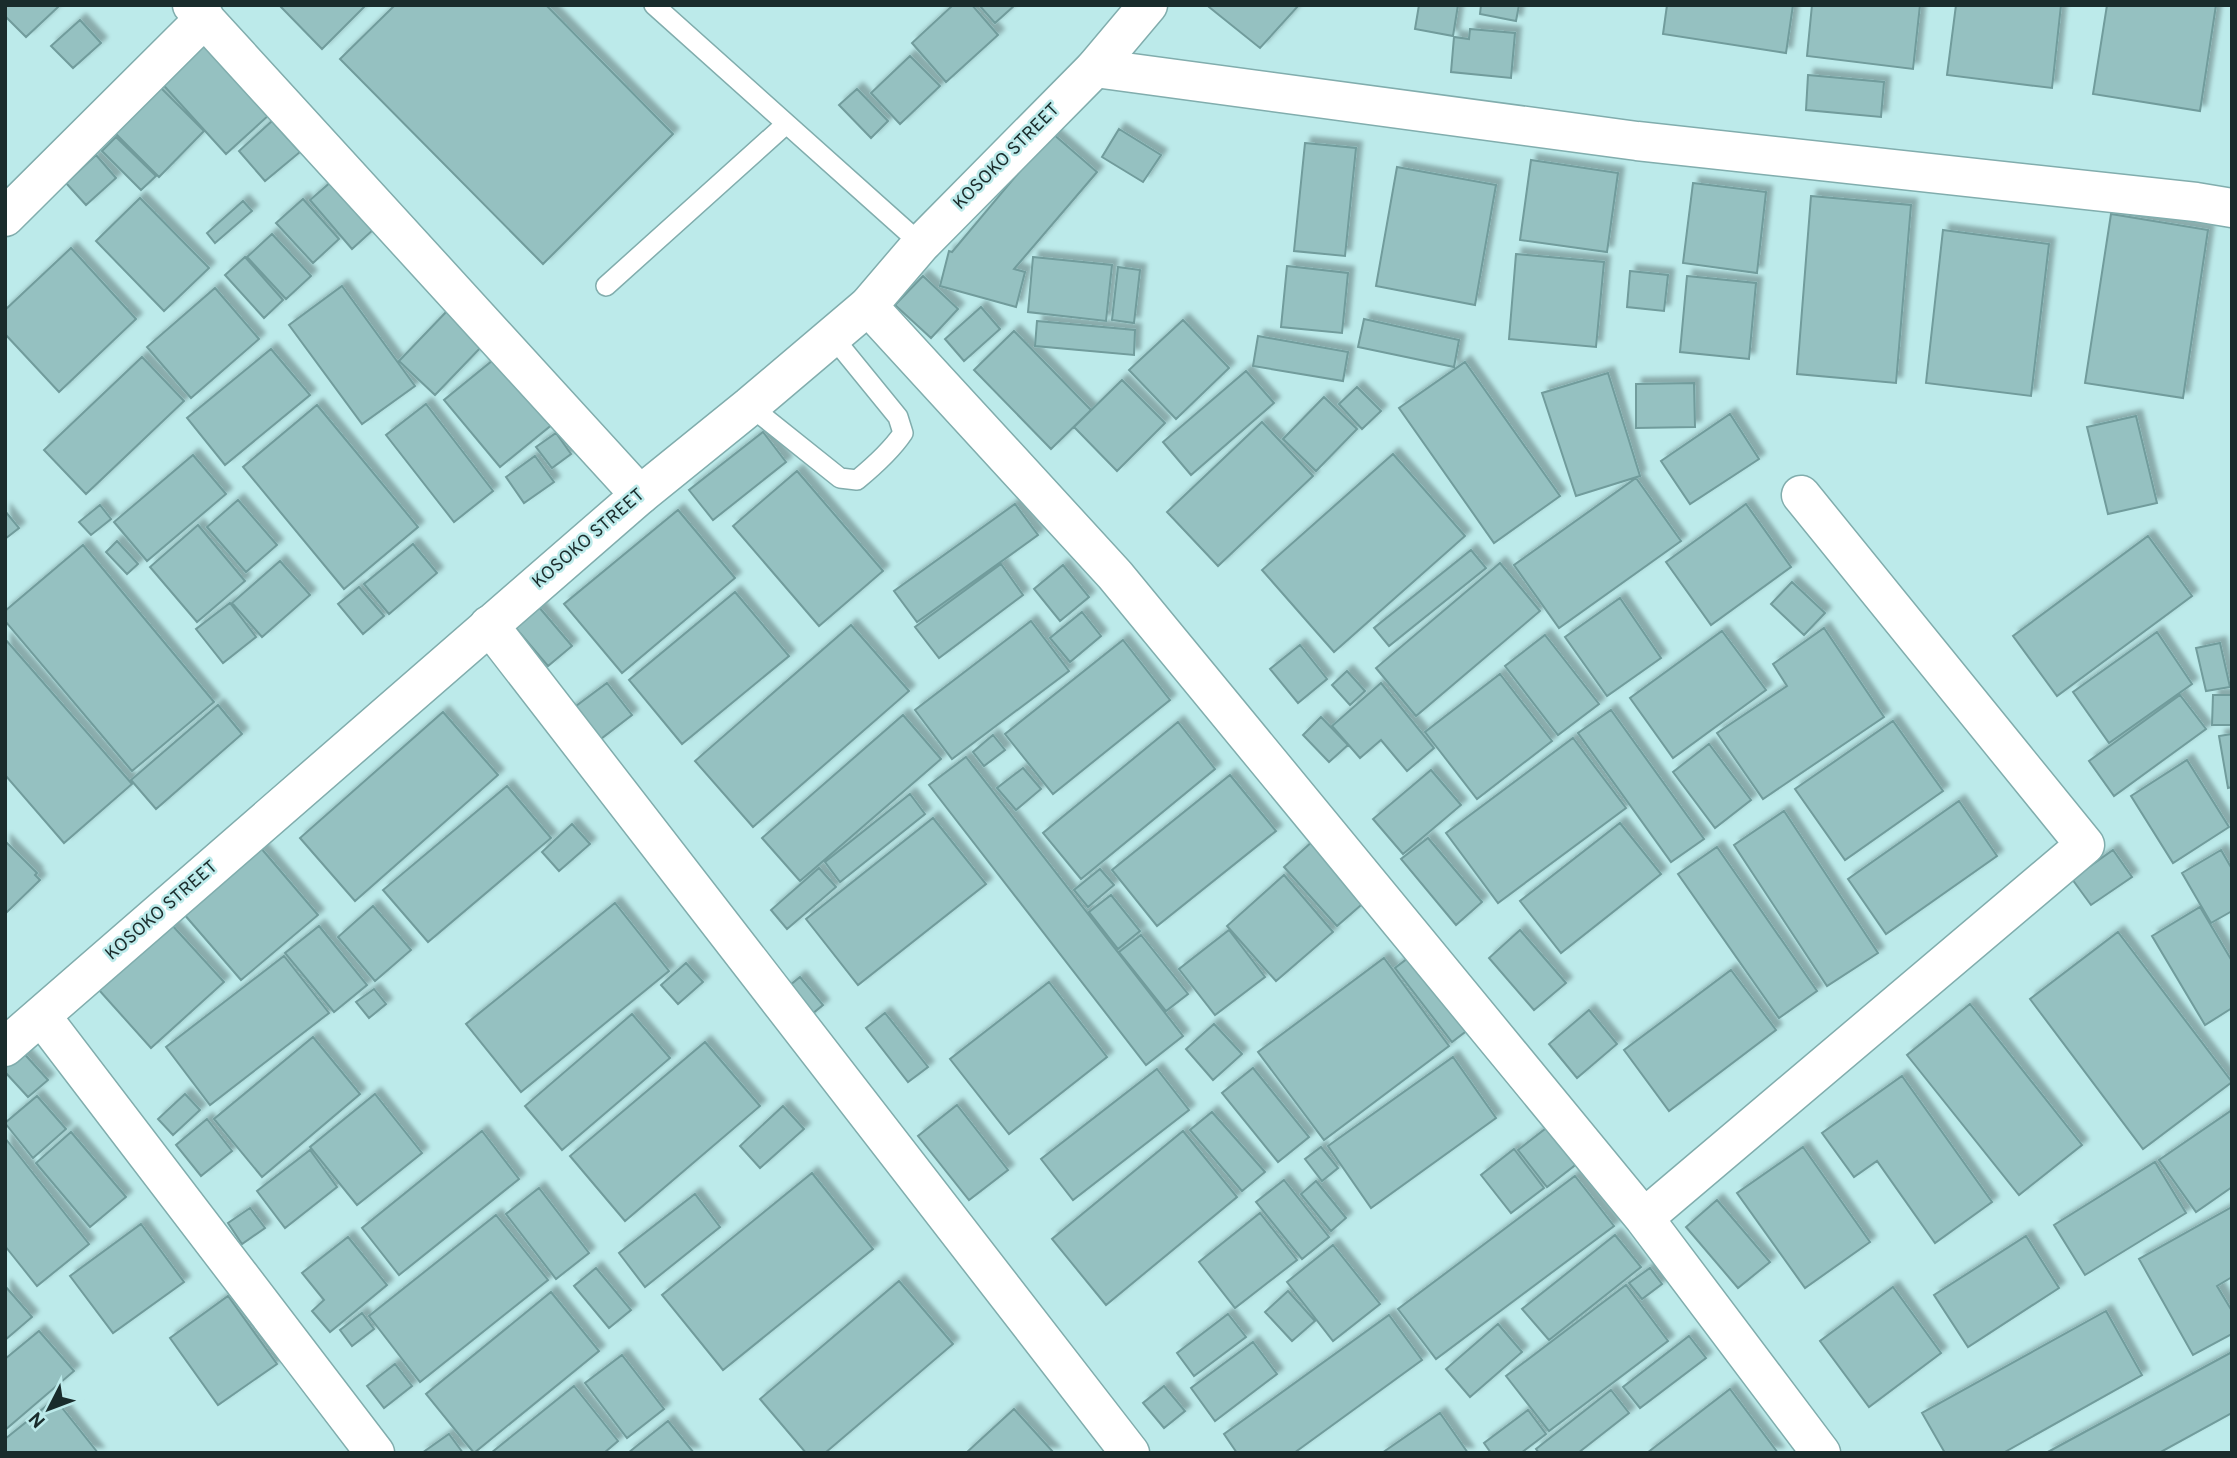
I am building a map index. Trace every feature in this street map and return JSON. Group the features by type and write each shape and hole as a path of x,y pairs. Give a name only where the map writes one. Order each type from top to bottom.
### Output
{"street":[{"name":"KOSOKO STREET","path":"5,1047 640,495 868,306 921,244 1095,68 1148,5"},
{"path":"5,217 198,12 640,495"},
{"path":"1095,68 1637,141 2232,208"},
{"path":"868,306 1115,575 1644,1218 1821,1453"},
{"path":"1644,1218 2085,845 1801,495"},
{"path":"489,625 1130,1453"},
{"path":"42,1017 374,1453"}],"lane":[{"path":"654,5 921,244"},
{"path":"606,286 785,125"},
{"path":"750,406 840,478 857,480 895,446 903,433 898,417 832,336"}],"building":[{"path":"5,5 58,7 26,37 5,16"},
{"path":"279,5 366,5 322,49"},
{"path":"395,5 546,5 673,134 543,264 340,59"},
{"path":"953,5 972,5 998,35 946,82 912,43"},
{"path":"979,5 1015,5 995,23"},
{"path":"1299,5 1260,48 1209,7"},
{"path":"1419,5 1458,5 1453,36 1415,29"},
{"path":"1481,5 1519,5 1516,21 1480,14"},
{"path":"1667,5 1793,5 1786,53 1663,34"},
{"path":"1812,5 1920,5 1913,69 1807,56"},
{"path":"1956,5 2061,5 2052,88 1947,75"},
{"path":"2107,5 2216,5 2200,111 2093,94"},
{"path":"80,20 101,43 73,68 51,46"},
{"path":"1470,29 1515,33 1511,78 1451,72 1454,37 1469,39"},
{"path":"201,38 270,114 226,154 157,78"},
{"path":"910,56 940,86 900,124 871,93"},
{"path":"1808,75 1884,82 1881,117 1806,110"},
{"path":"157,84 204,131 159,177 112,130"},
{"path":"857,89 888,121 871,138 839,105"},
{"path":"272,121 300,152 265,181 239,151"},
{"path":"1119,129 1161,155 1143,182 1102,157"},
{"path":"1052,133 1097,172 1014,269 1025,272 1016,307 940,286 949,251 952,252"},
{"path":"116,137 156,176 141,190 102,151"},
{"path":"1305,143 1356,148 1345,256 1294,251"},
{"path":"96,155 116,178 86,205 66,183"},
{"path":"1531,160 1618,173 1607,252 1520,240"},
{"path":"1397,167 1496,185 1475,305 1376,286"},
{"path":"332,181 374,229 352,249 310,200"},
{"path":"1693,183 1766,192 1757,273 1683,263"},
{"path":"1811,196 1911,205 1896,383 1797,374"},
{"path":"140,198 209,268 164,311 96,241"},
{"path":"303,199 339,239 313,263 276,223"},
{"path":"243,201 252,211 215,243 207,233"},
{"path":"2111,214 2208,230 2183,398 2085,383"},
{"path":"1943,230 2049,244 2031,396 1926,383"},
{"path":"272,234 311,276 286,299 247,257"},
{"path":"71,248 136,319 59,392 5,334 5,310"},
{"path":"1516,254 1604,262 1596,347 1509,339"},
{"path":"245,257 283,300 264,318 225,275"},
{"path":"1033,257 1112,265 1106,321 1028,312"},
{"path":"1287,266 1348,273 1342,333 1281,327"},
{"path":"1118,267 1140,270 1134,323 1112,320"},
{"path":"1630,271 1668,275 1664,311 1627,307"},
{"path":"923,276 958,309 931,338 895,305"},
{"path":"1687,276 1756,283 1749,359 1680,352"},
{"path":"342,286 415,386 362,424 289,325"},
{"path":"215,288 259,339 191,398 147,347"},
{"path":"981,307 1000,329 964,361 945,339"},
{"path":"448,310 484,344 435,395 399,361"},
{"path":"1364,319 1459,340 1454,367 1358,347"},
{"path":"1183,320 1229,368 1176,419 1129,370"},
{"path":"1037,321 1135,330 1134,355 1035,346"},
{"path":"1014,331 1091,410 1051,449 974,370"},
{"path":"1258,336 1348,352 1343,381 1253,366"},
{"path":"271,349 310,395 225,465 187,418"},
{"path":"498,356 554,423 500,467 444,400"},
{"path":"142,357 184,401 86,494 44,450"},
{"path":"1465,362 1560,496 1494,543 1399,408"},
{"path":"1246,371 1274,403 1191,475 1163,442"},
{"path":"1608,373 1640,476 1576,496 1542,393"},
{"path":"1122,380 1165,423 1117,471 1074,427"},
{"path":"1694,383 1695,427 1636,428 1636,384"},
{"path":"1357,387 1381,411 1362,429 1339,404"},
{"path":"1324,397 1357,429 1316,471 1283,439"},
{"path":"426,404 493,491 454,522 386,435"},
{"path":"317,405 418,527 344,589 243,467"},
{"path":"1730,414 1759,459 1690,504 1661,461"},
{"path":"2136,416 2157,503 2108,514 2087,427"},
{"path":"1262,422 1313,476 1218,566 1167,512"},
{"path":"763,432 786,462 713,520 689,490"},
{"path":"556,433 571,454 552,468 536,447"},
{"path":"1393,454 1465,536 1334,652 1262,570"},
{"path":"193,455 226,494 147,561 114,522"},
{"path":"535,456 554,482 524,503 506,477"},
{"path":"797,471 883,571 819,626 733,526"},
{"path":"1636,478 1681,541 1559,628 1514,565"},
{"path":"238,500 277,545 246,572 207,527"},
{"path":"1015,504 1038,535 917,622 894,591"},
{"path":"1746,504 1791,567 1711,625 1666,562"},
{"path":"100,505 111,519 91,535 79,522"},
{"path":"678,510 735,578 622,673 564,604"},
{"path":"5,511 19,528 5,539"},
{"path":"198,525 245,581 197,622 150,567"},
{"path":"2148,536 2192,596 2057,696 2013,636"},
{"path":"117,541 138,564 127,574 106,552"},
{"path":"413,544 437,573 389,614 364,584"},
{"path":"83,545 214,702 132,771 5,621 5,611"},
{"path":"1471,550 1486,568 1389,646 1374,628"},
{"path":"280,561 310,595 262,637 232,603"},
{"path":"1500,563 1540,611 1416,716 1376,668"},
{"path":"1001,564 1023,595 939,658 915,627"},
{"path":"1063,565 1089,597 1060,621 1034,589"},
{"path":"1792,582 1825,613 1804,635 1771,604"},
{"path":"359,587 384,616 363,634 338,604"},
{"path":"735,592 789,656 682,744 629,680"},
{"path":"1620,598 1661,658 1607,696 1565,637"},
{"path":"230,603 256,637 223,663 196,629"},
{"path":"538,606 572,646 548,666 514,626"},
{"path":"1082,612 1101,636 1070,662 1050,638"},
{"path":"1031,621 1069,671 952,759 915,710"},
{"path":"851,625 909,691 753,827 695,761"},
{"path":"1824,628 1884,717 1763,799 1717,733 1787,686 1773,664"},
{"path":"1722,631 1766,690 1673,758 1630,698"},
{"path":"2157,632 2192,684 2109,743 2073,692"},
{"path":"1545,635 1599,704 1558,735 1505,666"},
{"path":"5,639 132,784 64,843 5,775"},
{"path":"1123,640 1170,700 1053,794 1005,734"},
{"path":"2220,643 2230,687 2206,691 2196,648"},
{"path":"1300,645 1327,679 1298,703 1270,669"},
{"path":"1347,671 1365,691 1350,705 1332,685"},
{"path":"1500,674 1552,741 1477,799 1425,732"},
{"path":"607,683 632,715 593,745 568,712"},
{"path":"1381,683 1434,748 1407,771 1381,740 1360,758 1332,726"},
{"path":"2180,695 2206,729 2114,796 2089,761"},
{"path":"2213,695 2232,695 2232,725 2212,725"},
{"path":"218,705 242,734 156,809 131,780"},
{"path":"1611,710 1704,839 1671,862 1578,733"},
{"path":"443,712 498,775 355,901 300,838"},
{"path":"903,715 941,759 800,881 762,838"},
{"path":"1321,717 1348,745 1329,762 1303,735"},
{"path":"1893,721 1943,791 1845,860 1795,789"},
{"path":"1178,722 1215,769 1081,879 1043,833"},
{"path":"2232,734 2232,787 2228,788 2219,736"},
{"path":"993,735 1005,750 984,766 973,752"},
{"path":"1573,738 1626,808 1498,903 1446,833"},
{"path":"1709,744 1751,800 1715,828 1673,772"},
{"path":"966,757 1183,1036 1146,1065 929,785"},
{"path":"2187,760 2229,827 2173,863 2131,796"},
{"path":"1023,768 1041,789 1016,810 997,788"},
{"path":"1431,770 1461,805 1403,854 1373,819"},
{"path":"1230,775 1276,831 1157,926 1112,870"},
{"path":"507,786 551,838 428,942 383,890"},
{"path":"910,794 925,814 840,882 825,862"},
{"path":"1959,801 1997,856 1886,934 1848,879"},
{"path":"1784,811 1878,953 1827,986 1734,845"},
{"path":"933,818 986,884 858,985 806,919"},
{"path":"1620,823 1661,874 1561,953 1520,901"},
{"path":"572,824 590,844 559,871 542,852"},
{"path":"1428,838 1482,902 1456,925 1401,859"},
{"path":"1314,840 1368,899 1337,926 1284,867"},
{"path":"5,841 37,873 35,875 40,880 5,914"},
{"path":"260,847 318,915 241,980 183,913"},
{"path":"1717,847 1817,991 1779,1018 1678,874"},
{"path":"2113,850 2132,877 2091,905 2072,879"},
{"path":"2221,850 2232,869 2232,911 2211,923 2182,873"},
{"path":"819,868 836,887 787,929 771,910"},
{"path":"1100,869 1114,885 1088,907 1074,890"},
{"path":"1284,875 1333,932 1276,981 1227,926"},
{"path":"1111,895 1140,931 1118,949 1089,912"},
{"path":"615,903 669,971 521,1092 466,1024"},
{"path":"373,906 411,950 375,981 338,937"},
{"path":"2200,907 2232,961 2232,1008 2205,1025 2152,936"},
{"path":"171,924 224,982 151,1048 99,990"},
{"path":"319,926 367,985 334,1012 285,953"},
{"path":"1229,930 1265,977 1215,1015 1179,969"},
{"path":"1520,930 1566,983 1534,1010 1489,958"},
{"path":"2118,932 2232,1082 2143,1149 2030,999"},
{"path":"1141,935 1188,994 1166,1011 1119,952"},
{"path":"1412,955 1469,1029 1452,1042 1395,968"},
{"path":"284,956 329,1013 210,1105 166,1047"},
{"path":"1384,958 1449,1046 1324,1140 1258,1052"},
{"path":"686,963 703,982 678,1004 661,985"},
{"path":"1731,970 1776,1030 1669,1111 1624,1050"},
{"path":"800,977 823,1005 801,1023 778,995"},
{"path":"1049,982 1107,1057 1009,1134 950,1059"},
{"path":"374,989 386,1004 369,1018 356,1002"},
{"path":"1970,1004 2082,1145 2019,1195 1907,1055"},
{"path":"1589,1010 1617,1044 1577,1078 1549,1044"},
{"path":"885,1013 928,1067 908,1082 866,1028"},
{"path":"632,1014 670,1058 562,1150 525,1106"},
{"path":"1214,1024 1242,1054 1213,1080 1186,1049"},
{"path":"313,1037 360,1094 262,1177 214,1119"},
{"path":"705,1042 760,1106 625,1221 570,1156"},
{"path":"19,1048 48,1080 28,1097 5,1072 5,1060"},
{"path":"1453,1057 1496,1118 1371,1208 1328,1146"},
{"path":"1253,1068 1309,1137 1278,1162 1222,1093"},
{"path":"1157,1069 1189,1110 1073,1200 1041,1159"},
{"path":"1902,1076 1992,1202 1935,1243 1877,1161 1854,1177 1822,1133"},
{"path":"185,1094 200,1110 173,1135 158,1119"},
{"path":"375,1094 422,1153 357,1205 310,1147"},
{"path":"37,1096 66,1129 33,1158 5,1123"},
{"path":"957,1105 1008,1170 969,1200 918,1136"},
{"path":"783,1106 804,1129 760,1168 740,1146"},
{"path":"2232,1110 2232,1187 2196,1212 2159,1160"},
{"path":"1212,1112 1265,1172 1242,1191 1190,1130"},
{"path":"207,1119 232,1151 201,1176 176,1145"},
{"path":"1554,1122 1583,1159 1547,1187 1518,1150"},
{"path":"482,1131 519,1179 399,1275 362,1228"},
{"path":"1183,1131 1237,1197 1106,1305 1052,1239"},
{"path":"71,1132 126,1197 90,1227 36,1163"},
{"path":"5,1138 89,1244 37,1286 5,1246"},
{"path":"1321,1147 1338,1168 1322,1181 1305,1159"},
{"path":"1803,1147 1870,1242 1805,1288 1737,1193"},
{"path":"1514,1149 1544,1188 1511,1213 1481,1175"},
{"path":"310,1150 337,1187 285,1228 257,1191"},
{"path":"2155,1162 2186,1213 2085,1275 2054,1225"},
{"path":"812,1173 873,1249 723,1370 662,1295"},
{"path":"1575,1176 1614,1226 1436,1359 1398,1309"},
{"path":"1284,1180 1329,1237 1302,1259 1256,1202"},
{"path":"1316,1181 1346,1218 1331,1231 1301,1194"},
{"path":"539,1188 589,1253 556,1279 506,1214"},
{"path":"695,1194 720,1227 645,1287 619,1253"},
{"path":"1717,1200 1770,1262 1738,1288 1686,1227"},
{"path":"2232,1207 2232,1277 2217,1286 2232,1311 2232,1334 2193,1355 2139,1259"},
{"path":"250,1208 265,1228 242,1244 228,1223"},
{"path":"1260,1213 1297,1260 1235,1308 1199,1262"},
{"path":"496,1215 548,1280 420,1382 369,1316"},
{"path":"141,1224 184,1282 113,1333 70,1276"},
{"path":"1615,1235 1641,1267 1549,1340 1522,1309"},
{"path":"2026,1236 2059,1288 1968,1347 1934,1295"},
{"path":"348,1237 387,1285 330,1332 312,1311 324,1300 302,1273"},
{"path":"1333,1245 1380,1304 1333,1341 1287,1282"},
{"path":"596,1268 631,1310 609,1328 574,1286"},
{"path":"1650,1268 1662,1284 1642,1299 1629,1283"},
{"path":"899,1281 953,1344 825,1453 806,1453 760,1399"},
{"path":"1626,1285 1668,1341 1549,1431 1506,1376"},
{"path":"5,1286 32,1317 5,1340"},
{"path":"1893,1287 1941,1353 1869,1407 1820,1341"},
{"path":"1288,1291 1315,1321 1292,1341 1265,1312"},
{"path":"551,1292 599,1351 474,1453 426,1394"},
{"path":"228,1296 277,1364 218,1405 170,1338"},
{"path":"2106,1311 2142,1375 2003,1453 1945,1453 1922,1413"},
{"path":"362,1313 374,1329 352,1346 340,1330"},
{"path":"1228,1314 1246,1337 1194,1376 1177,1353"},
{"path":"1389,1315 1422,1360 1294,1453 1237,1453 1224,1434"},
{"path":"1498,1324 1522,1352 1470,1397 1446,1369"},
{"path":"39,1331 74,1371 5,1430 5,1359"},
{"path":"1689,1336 1706,1358 1640,1408 1623,1387"},
{"path":"1253,1342 1277,1374 1215,1421 1191,1388"},
{"path":"2232,1352 2232,1413 2159,1453 2046,1453"},
{"path":"622,1355 664,1409 627,1438 585,1383"},
{"path":"395,1364 412,1386 384,1408 367,1386"},
{"path":"574,1386 618,1441 604,1453 491,1453"},
{"path":"1164,1386 1185,1411 1164,1428 1143,1403"},
{"path":"1730,1389 1778,1453 1647,1453"},
{"path":"1611,1390 1629,1413 1578,1453 1539,1453 1536,1449"},
{"path":"55,1399 98,1453 5,1453 5,1439"},
{"path":"1014,1409 1054,1453 966,1453"},
{"path":"1528,1410 1546,1434 1521,1453 1491,1453 1484,1443"},
{"path":"1440,1413 1468,1453 1382,1453"},
{"path":"668,1421 694,1453 628,1453"},
{"path":"449,1434 463,1453 422,1453"}]}
